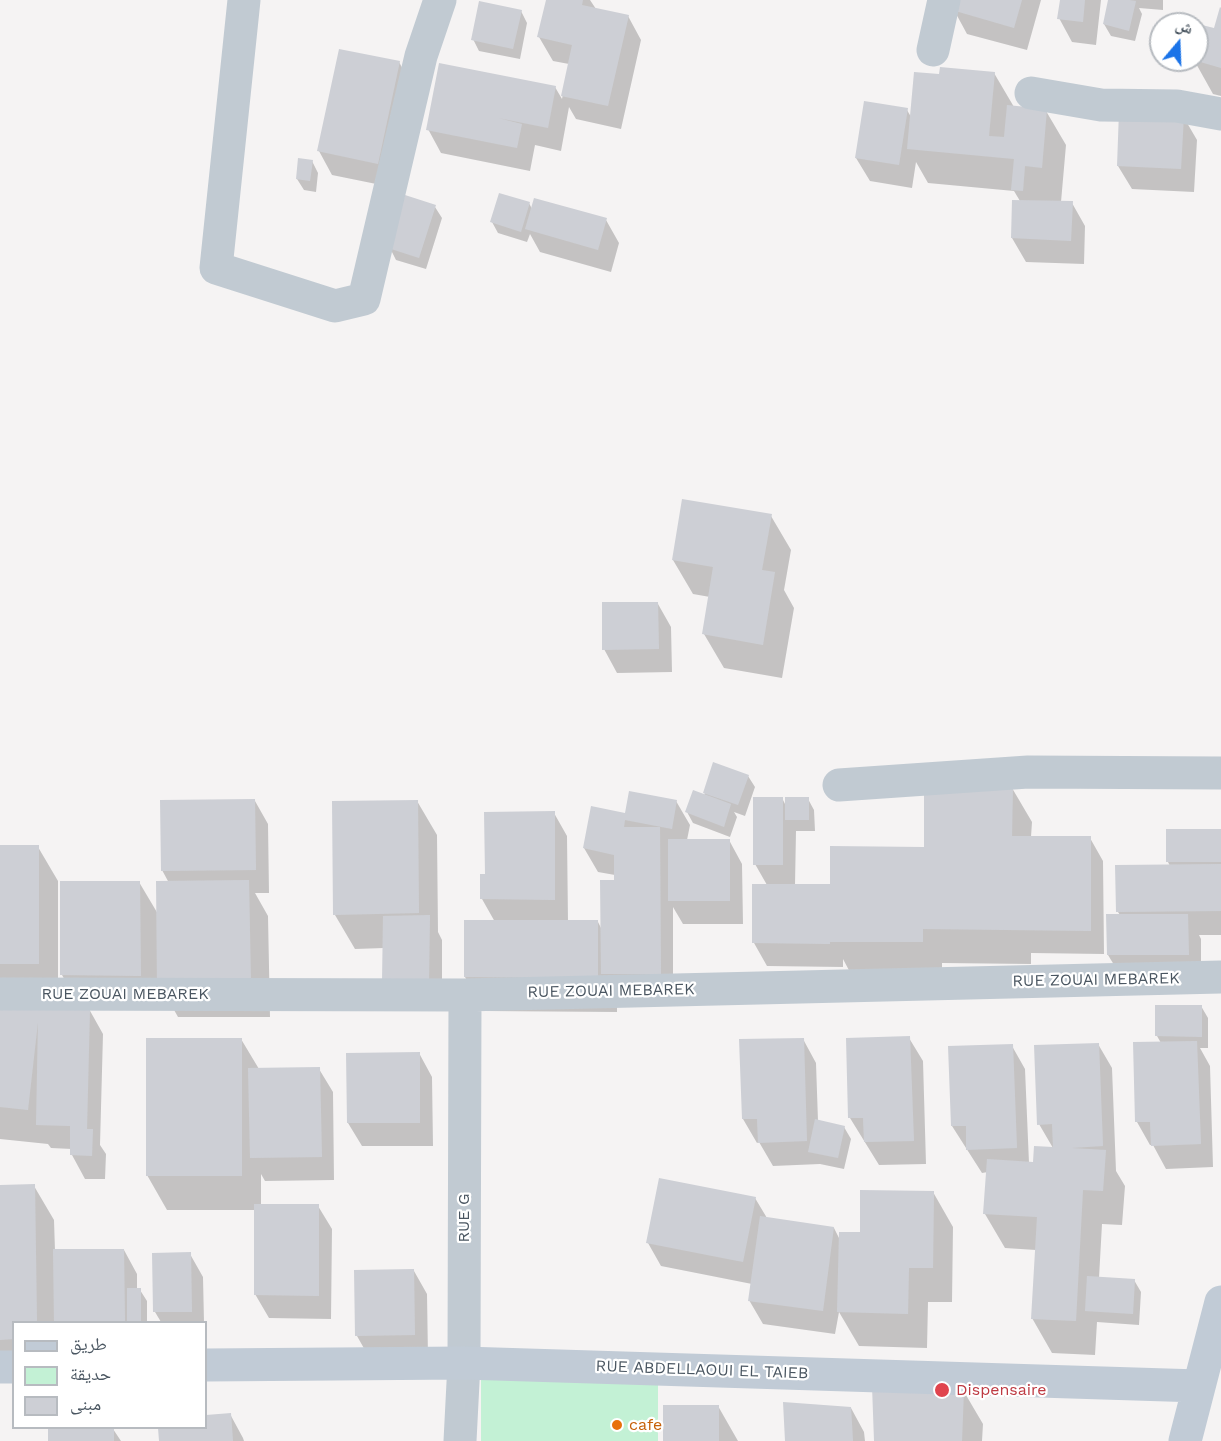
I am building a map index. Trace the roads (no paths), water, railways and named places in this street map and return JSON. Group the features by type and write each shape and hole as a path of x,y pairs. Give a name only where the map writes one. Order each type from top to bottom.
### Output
{"street":[{"path":"244,0 216,268 335,306 364,299 421,56 440,0"},
{"path":"933,50 944,0"},
{"path":"1031,93 1101,105 1177,106 1221,114"},
{"path":"839,785 1028,772 1221,772"},
{"name":"RUE ZOUAI MEBAREK","path":"0,994 465,995 1221,977"},
{"name":"RUE G","path":"460,1441 464,1363 465,995"},
{"path":"1185,1441 1221,1302"},
{"name":"RUE ABDELLAOUI EL TAIEB","path":"207,1365 464,1363 1199,1386"}],"place":[{"name":"Dispensaire","path":"942,1390"},
{"name":"cafe","path":"617,1425"}]}
